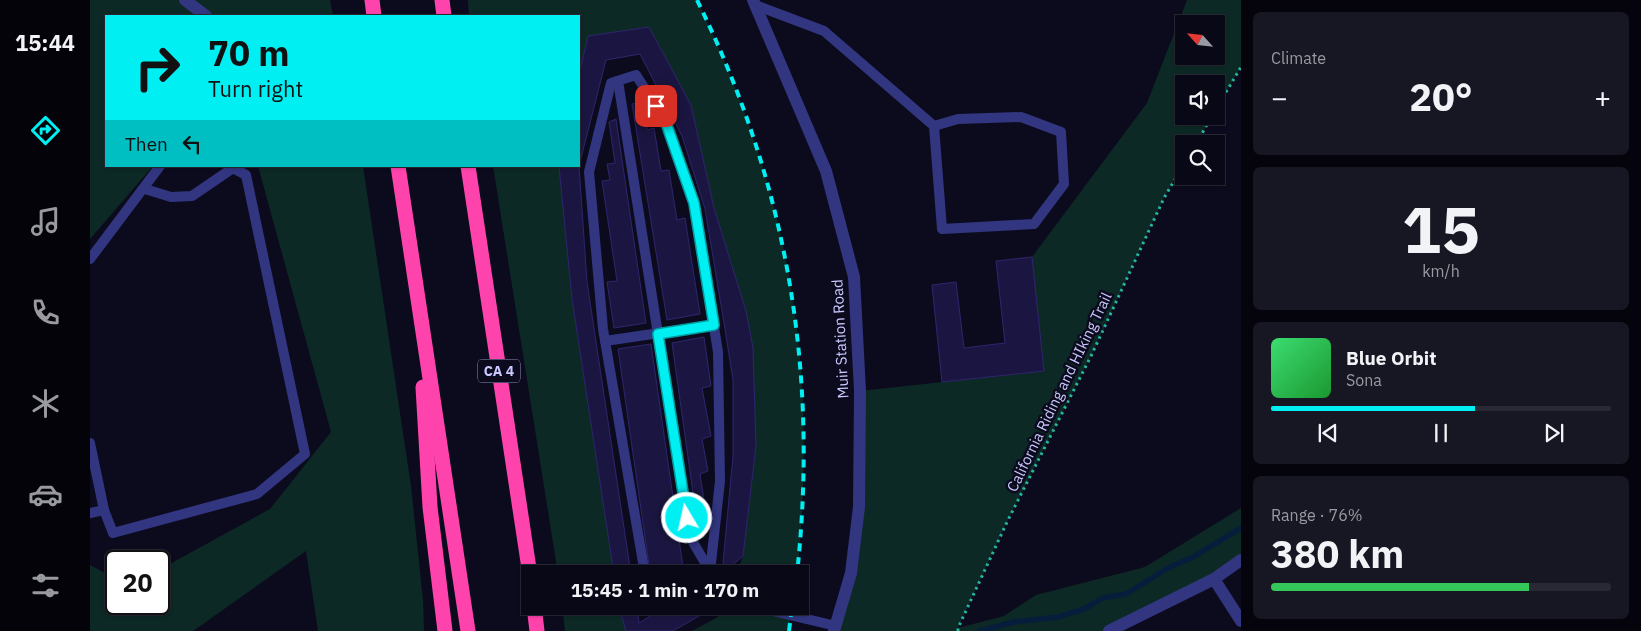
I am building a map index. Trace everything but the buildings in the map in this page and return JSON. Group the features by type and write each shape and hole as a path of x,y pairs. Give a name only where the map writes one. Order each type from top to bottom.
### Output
{"highway":[{"path":"372,0 374,15"},
{"path":"442,0 444,15"},
{"path":"398,167 468,631"},
{"name":"CA 4","path":"468,167 528,565"},
{"path":"417,295 430,507 445,631"},
{"path":"535,615 538,631"}],"street":[{"path":"185,0 205,15"},
{"name":"Muir Station Road","path":"754,3 826,171 854,277 860,391 859,508 851,573 835,628"},
{"path":"1109,631 1214,579 1241,560"},
{"path":"1214,579 1241,621"}],"lane":[{"path":"754,3 824,31 934,126 942,229 1034,224 1064,184 1061,132 1021,117 958,119 934,126"},
{"path":"643,565 605,341 589,172 611,84 636,75 665,120 694,203 714,325 718,352 720,481 710,565"},
{"path":"618,81 690,537 705,565"},
{"path":"90,259 145,190 159,167"},
{"path":"90,443 104,510 113,533 257,494 305,454 246,175 233,168 192,196 170,196 145,190"},
{"path":"605,341 714,325"},
{"path":"90,514 104,510"},
{"path":"786,615 835,628"}],"path":[{"path":"1225,94 1241,67"},
{"name":"California Riding and HIking Trail","path":"958,631 1008,520 1092,354 1164,198 1175,179"}],"green space":[{"path":"90,0 330,0 333,15 105,15 105,167 152,167 90,239"},
{"path":"468,0 697,0 729,71 755,141 775,210 790,280 799,350 804,422 803,497 798,565 740,565 743,556 756,446 714,208 691,105 649,27 588,36 580,71 580,15 469,15"},
{"path":"1187,0 1241,0 1241,67 1225,94 1225,75 1175,75 1175,125 1207,125 1201,135 1175,135 1175,179 1164,198 1092,354 1008,520 958,628 1004,616 1036,595 1145,567 1241,508 1241,560 1109,631 834,631 851,573 860,391 1044,371 1032,257 1147,103 1175,31 1175,65 1225,65 1225,15 1181,15"},
{"path":"258,167 363,167 411,486 423,600 424,631 318,631 306,551 193,631 90,631 90,565 105,573 105,615 170,615 170,564 270,509 331,432"},
{"path":"493,167 559,167 572,299 613,565 557,565"},
{"path":"563,615 622,615 626,631 565,631"},
{"path":"719,615 791,615 789,631 692,631"}],"waterway":[{"path":"980,631 1014,622 1058,617 1084,609 1103,598 1126,594 1168,568 1193,557 1241,528"}],"railway":[{"path":"697,0 728,69 754,138 774,209 789,280 799,351 803,424 803,499 798,565"},
{"path":"789,631 791,615"}],"route":[{"path":"656,106 665,120 694,203 714,325 658,334 687,518"}]}
